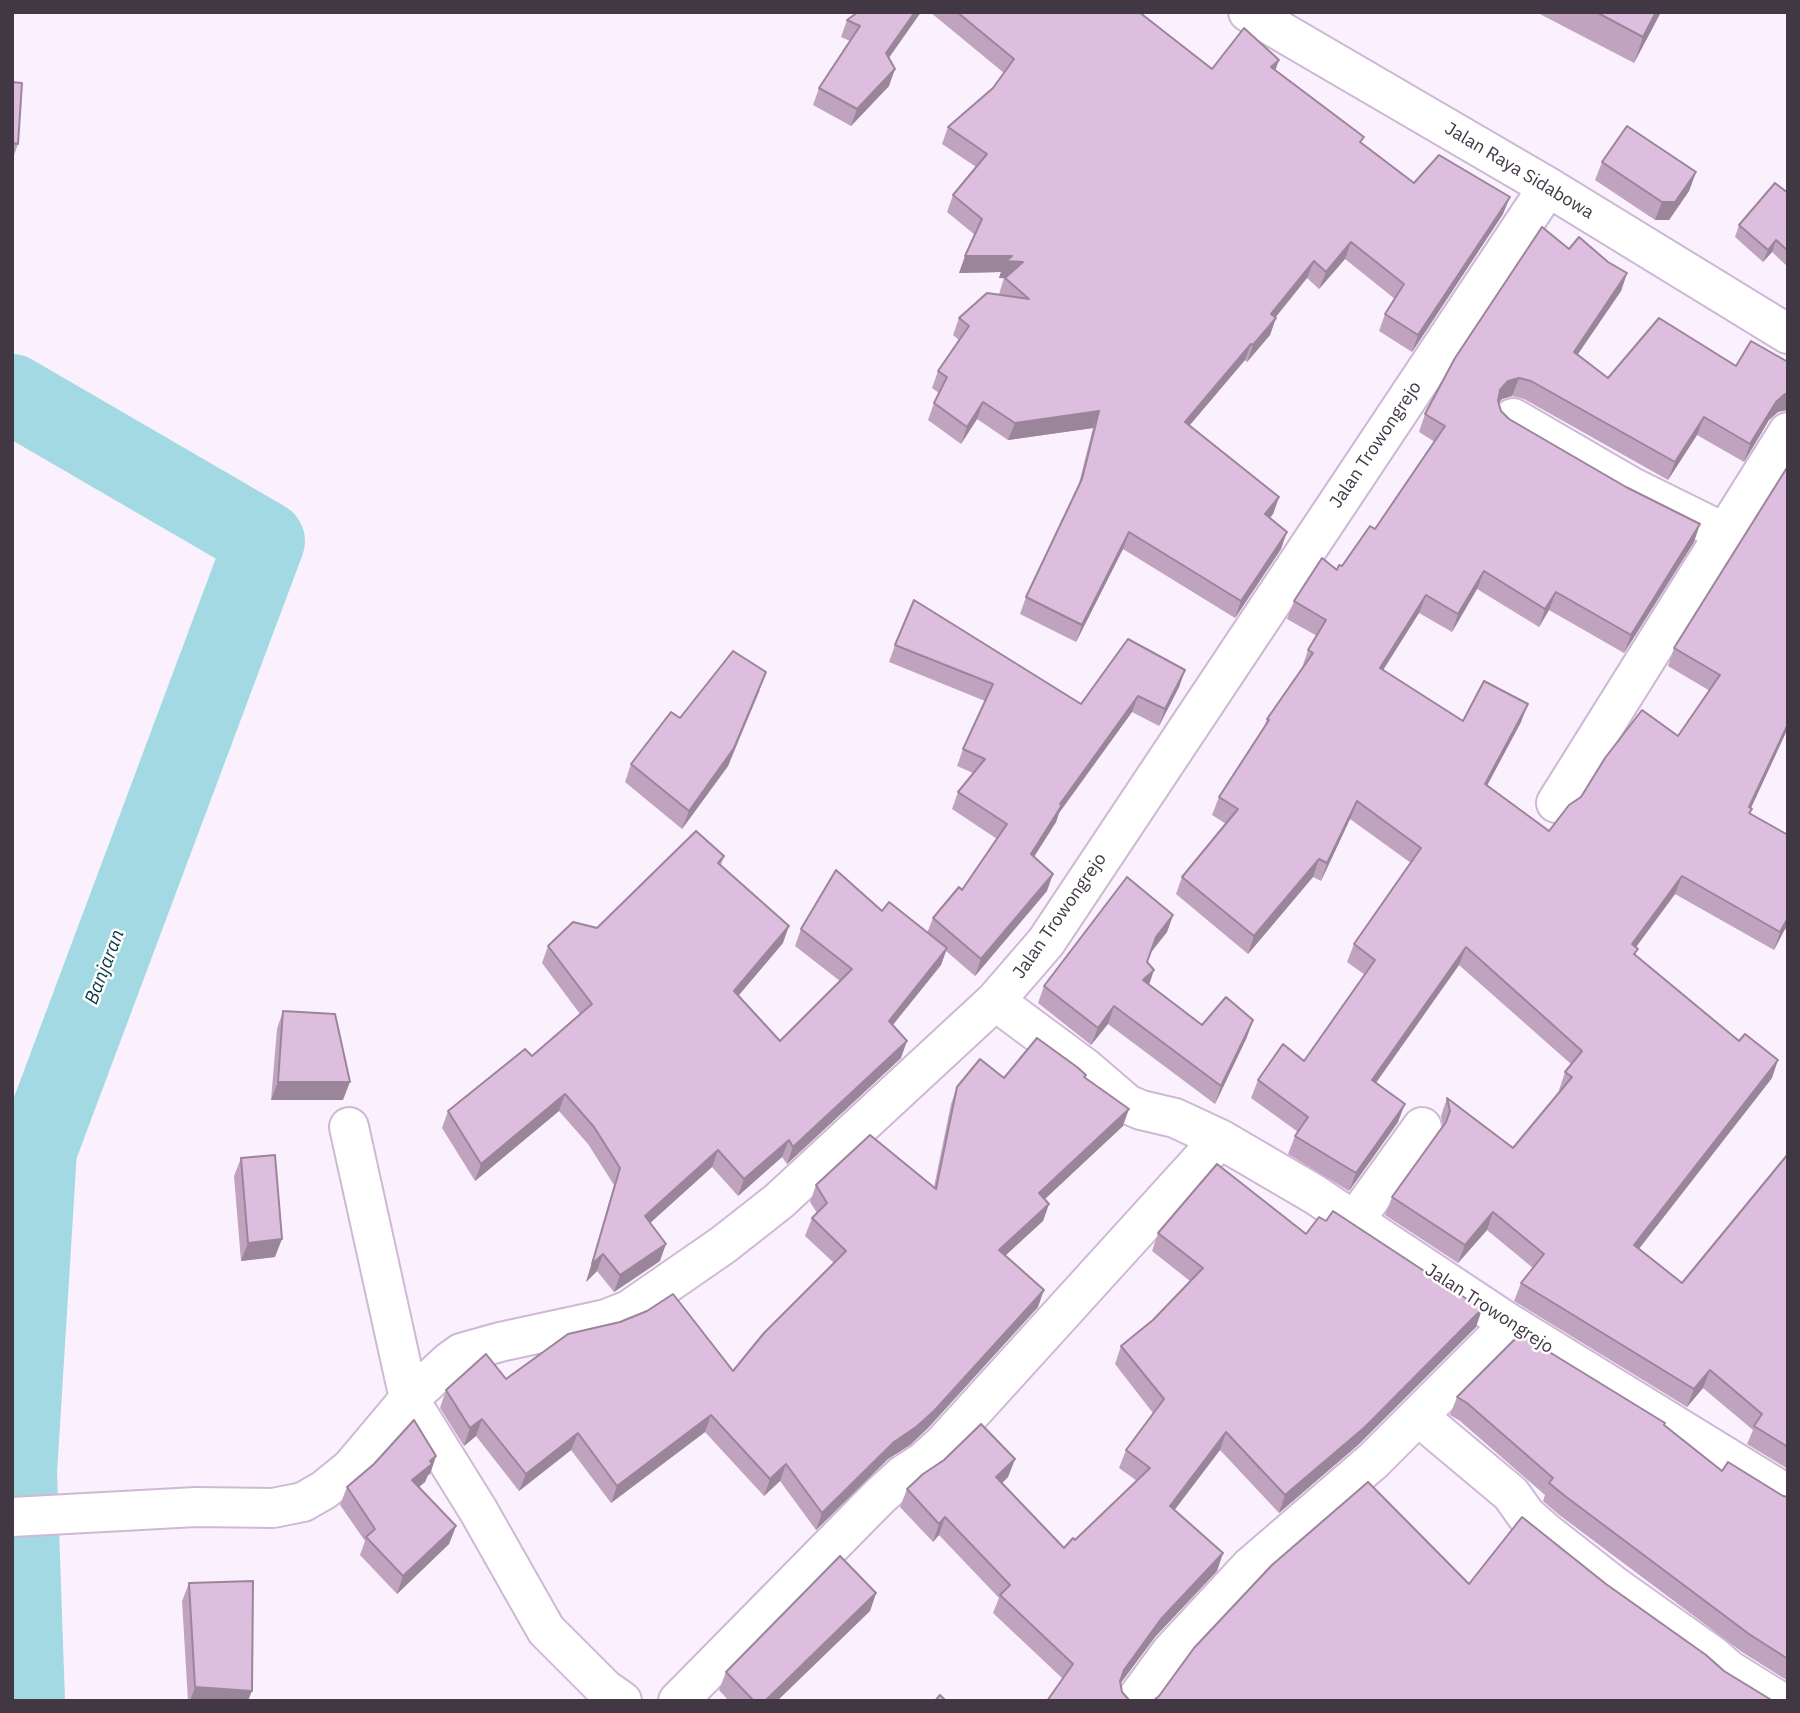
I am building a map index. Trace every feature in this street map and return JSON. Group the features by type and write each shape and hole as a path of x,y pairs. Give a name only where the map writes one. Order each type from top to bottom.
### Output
{"main road":[{"name":"Jalan Raya Sidabowa","path":"1248,12 1548,187 1788,334"},
{"name":"Jalan Trowongrejo","path":"1548,187 1046,942 995,1001 1084,1067 1127,1104 1175,1118 1220,1139 1355,1220 1510,1324 1788,1495"},
{"path":"1513,418 1630,486 1725,533"},
{"path":"1556,803 1788,432"},
{"path":"12,1517 195,1507 273,1508 303,1502 324,1490 351,1468 409,1399 461,1353 606,1319 629,1310 723,1245 779,1201 995,1001"},
{"path":"349,1127 409,1399 478,1510 546,1630 605,1689 622,1701"},
{"path":"1355,1220 1422,1127"},
{"path":"678,1701 879,1497 943,1444 1220,1139"},
{"path":"1135,1701 1171,1652 1250,1567 1373,1461 1510,1324"},
{"path":"1419,1417 1511,1494 1544,1531 1729,1670 1779,1701"}],"building":[{"path":"858,12 915,12 886,53 895,69 857,109 819,88 860,26 847,20"},
{"path":"957,12 1139,12 1212,69 1244,28 1279,60 1271,67 1364,137 1360,142 1414,183 1439,155 1510,197 1418,335 1385,314 1404,284 1351,242 1326,272 1314,261 1271,314 1276,318 1185,422 1279,497 1265,514 1287,532 1241,601 1129,532 1082,625 1026,597 1082,479 1099,411 1015,423 983,402 967,427 934,403 947,377 938,371 969,326 959,318 987,293 1029,299 1005,278 1023,262 1006,261 1012,256 965,256 982,219 953,195 987,154 948,127 993,88 1014,59"},
{"path":"1596,12 1656,12 1643,37"},
{"path":"12,82 22,83 18,144 12,143"},
{"path":"1627,126 1696,172 1675,202 1662,202 1602,162"},
{"path":"1775,183 1788,193 1788,251 1776,240 1768,250 1739,225"},
{"path":"1542,227 1569,249 1579,237 1608,262 1627,273 1574,352 1608,378 1659,318 1736,366 1751,341 1788,362 1788,394 1776,402 1750,444 1704,417 1675,462 1531,381 1519,378 1508,381 1500,390 1498,401 1501,411 1509,419 1626,487 1700,524 1631,635 1556,592 1545,609 1484,571 1458,614 1426,595 1380,668 1463,721 1484,681 1528,704 1485,784 1549,831 1569,805 1581,797 1605,758 1642,710 1678,736 1720,675 1674,648 1788,466 1788,724 1749,807 1752,809 1749,813 1788,835 1788,918 1780,932 1682,876 1632,944 1638,949 1634,954 1739,1041 1745,1034 1778,1060 1634,1245 1682,1283 1788,1154 1788,1447 1754,1426 1762,1414 1710,1370 1694,1389 1521,1283 1544,1254 1493,1212 1465,1245 1392,1197 1446,1122 1450,1111 1447,1098 1513,1148 1572,1077 1565,1072 1582,1051 1466,947 1372,1080 1405,1104 1356,1173 1295,1136 1308,1117 1258,1080 1283,1044 1304,1061 1375,960 1354,944 1421,848 1357,801 1327,863 1319,859 1254,936 1182,877 1238,809 1219,797 1269,720 1267,719 1313,653 1308,650 1326,620 1294,601 1322,558 1337,570 1370,526 1375,529 1445,426 1425,414 1455,358"},
{"path":"914,600 1081,704 1128,639 1185,670 1165,709 1138,696 1060,804 1062,805 1031,854 1053,874 981,959 933,918 959,887 962,890 1007,824 958,792 985,759 963,749 993,684 895,645"},
{"path":"733,651 766,672 734,748 689,811 631,764 671,712 680,718"},
{"path":"696,831 724,856 718,863 789,926 734,991 780,1041 852,969 801,929 836,870 882,911 889,902 947,948 889,1021 907,1041 793,1147 789,1140 744,1179 718,1150 645,1216 666,1244 620,1275 603,1254 592,1264 620,1168 594,1127 565,1094 481,1164 448,1111 525,1049 532,1056 592,1004 548,946 573,922 597,928"},
{"path":"1127,877 1173,915 1156,937 1147,962 1154,970 1143,980 1202,1025 1226,997 1253,1020 1221,1086 1114,1006 1098,1028 1044,986"},
{"path":"283,1011 335,1014 350,1082 278,1082"},
{"path":"1037,1038 1077,1067 1086,1075 1084,1077 1129,1109 1039,1193 1049,1204 999,1250 1044,1290 934,1411 894,1442 822,1513 786,1464 770,1479 711,1415 617,1486 578,1433 526,1474 482,1419 470,1428 446,1390 486,1354 506,1379 568,1334 620,1322 647,1311 673,1294 733,1371 764,1333 846,1251 812,1218 827,1203 816,1185 870,1135 936,1189 957,1087 980,1059 1004,1078"},
{"path":"275,1155 282,1239 248,1243 241,1158"},
{"path":"1217,1164 1306,1234 1319,1217 1326,1221 1333,1211 1482,1309 1365,1427 1285,1495 1226,1432 1170,1506 1223,1553 1161,1619 1124,1670 1120,1681 1122,1692 1130,1701 1047,1701 1073,1664 1000,1595 1010,1585 945,1517 939,1524 907,1489 944,1460 981,1424 1015,1459 996,1477 1064,1548 1150,1468 1126,1450 1164,1399 1121,1346 1153,1320 1203,1268 1158,1233"},
{"path":"1520,1334 1665,1423 1664,1425 1722,1471 1728,1462 1788,1497 1788,1659 1749,1634 1565,1496 1549,1483 1553,1478 1457,1397"},
{"path":"414,1420 436,1456 430,1461 432,1464 412,1480 456,1526 403,1576 366,1537 375,1529 347,1487 374,1464"},
{"path":"1368,1482 1469,1584 1522,1517 1606,1584 1706,1655 1724,1671 1773,1701 1153,1701 1194,1648 1272,1565"},
{"path":"840,1556 876,1593 765,1701 754,1701 726,1672"},
{"path":"253,1581 252,1691 195,1687 189,1583"},
{"path":"940,1695 946,1701 935,1701"}],"waterway":[{"name":"Banjaran","path":"12,394 265,541 37,1150 17,1472 25,1701"}]}
